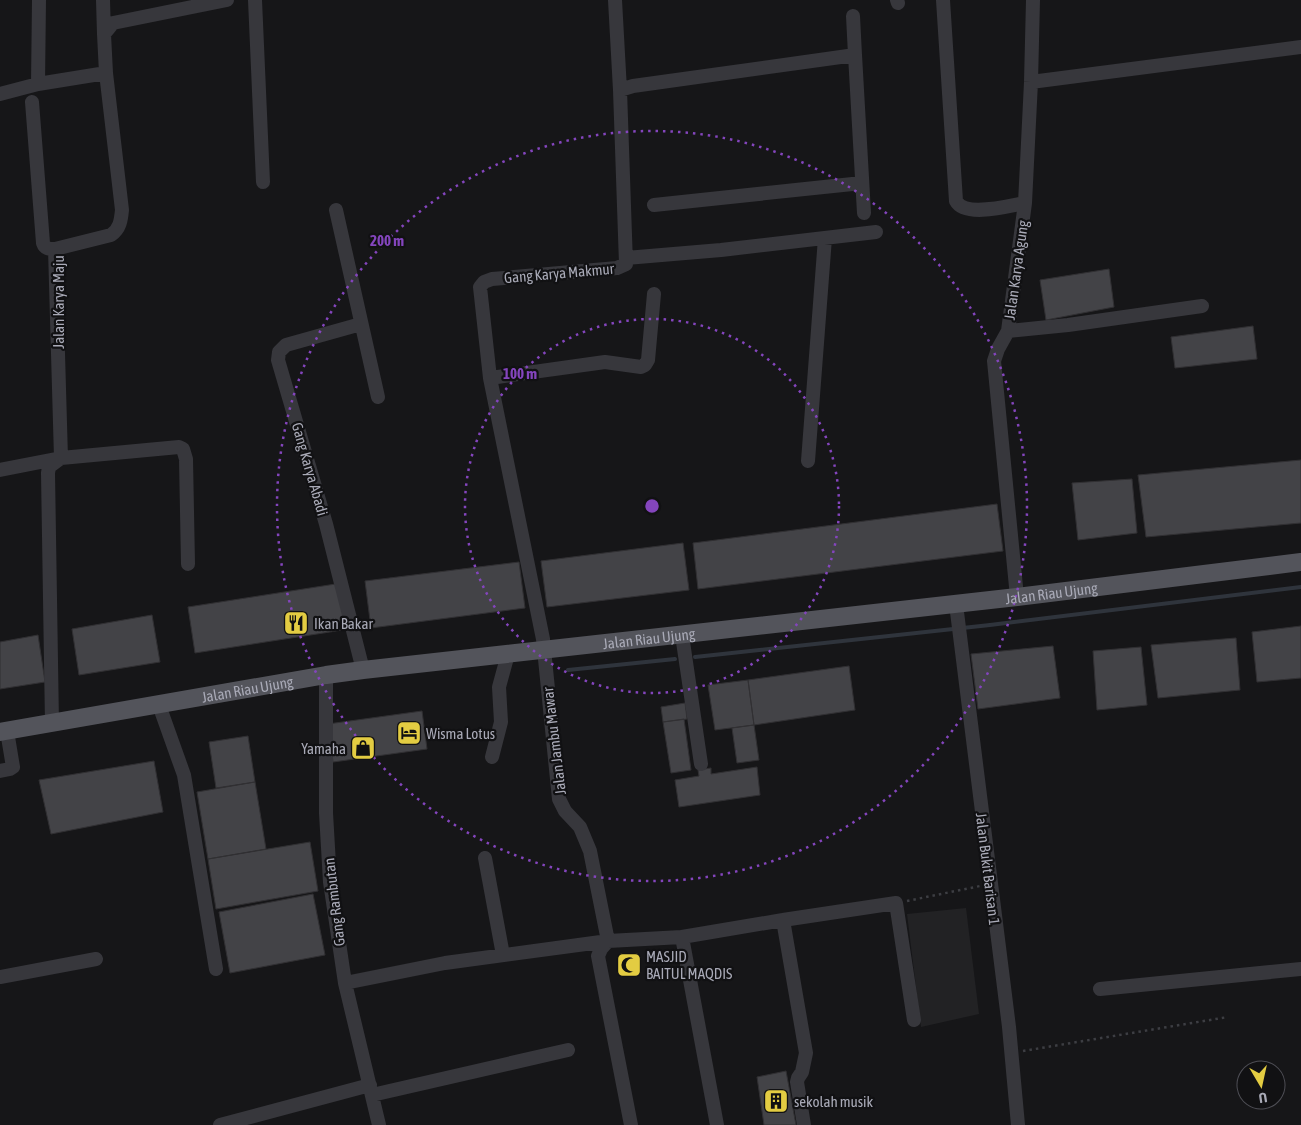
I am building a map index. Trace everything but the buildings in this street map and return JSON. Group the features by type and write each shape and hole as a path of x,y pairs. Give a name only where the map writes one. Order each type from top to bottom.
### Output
{"main road":[{"name":"Jalan Riau Ujung","path":"4,732 363,670 682,634 956,608 1017,597 1301,562"}],"street":[{"path":"38,84 39,0"},
{"name":"Jalan Karya Maju","path":"61,458 52,249 117,232 122,210 106,73 108,28 102,0"},
{"path":"108,28 227,0"},
{"path":"255,0 263,182"},
{"name":"Gang Karya Makmur","path":"544,650 490,378 480,287 484,282 492,279 617,268 626,264 627,89 615,0"},
{"path":"943,0 956,201 962,207 973,211 1025,203"},
{"name":"Jalan Karya Agung","path":"1017,597 994,360 1008,331 1025,203 1031,82 1032,0"},
{"path":"853,16 864,213"},
{"path":"1031,82 1301,47"},
{"path":"627,89 855,55"},
{"path":"0,94 38,84 106,73"},
{"path":"32,102 43,242 44,247 52,249"},
{"path":"654,205 862,183"},
{"path":"336,210 360,324 378,397"},
{"path":"626,258 876,232"},
{"path":"808,461 825,238"},
{"path":"490,378 605,362 641,367 646,365 654,294"},
{"path":"1008,331 1068,325 1202,306"},
{"name":"Gang Karya Abadi","path":"360,324 286,345 279,352 278,360 326,524 363,670"},
{"path":"0,470 61,458 179,447 183,449 186,459 188,564"},
{"path":"52,724 48,473 50,467 61,458"},
{"name":"Jalan Bukit Barisan 1","path":"956,608 1011,1053 1018,1125"},
{"path":"682,634 701,764"},
{"name":"Jalan Jambu Mawar","path":"544,650 559,799 565,811 580,827 590,851 608,941"},
{"path":"492,758 501,722 499,687 508,654"},
{"name":"Gang Rambutan","path":"326,675 326,813 330,882 345,983 379,1125"},
{"path":"159,705 184,775 216,969"},
{"path":"0,771 10,770 14,767 4,732"},
{"path":"485,858 503,955"},
{"path":"345,983 445,963 608,941 682,937 896,903 914,1020"},
{"path":"783,920 806,1053 802,1072 797,1082 804,1125"},
{"path":"682,937 717,1125"},
{"path":"608,941 601,948 598,956 631,1125"},
{"path":"0,976 96,958"},
{"path":"1100,989 1301,969"},
{"path":"220,1125 371,1090 568,1050"}],"path":[{"path":"896,903 990,884"},
{"path":"1011,1053 1228,1017"}],"shaded area":[{"path":"966,908 979,1014 921,1027 907,914"}],"waterway":[{"path":"695,657 990,625 1301,587"},
{"path":"568,670 675,659"}],"place":[{"name":"Ikan Bakar","path":"296,623"},
{"name":"Wisma Lotus","path":"409,733"},
{"name":"Yamaha","path":"363,748"},
{"name":"MASJID BAITUL MAQDIS","path":"629,965"},
{"name":"sekolah musik","path":"776,1101"}]}
